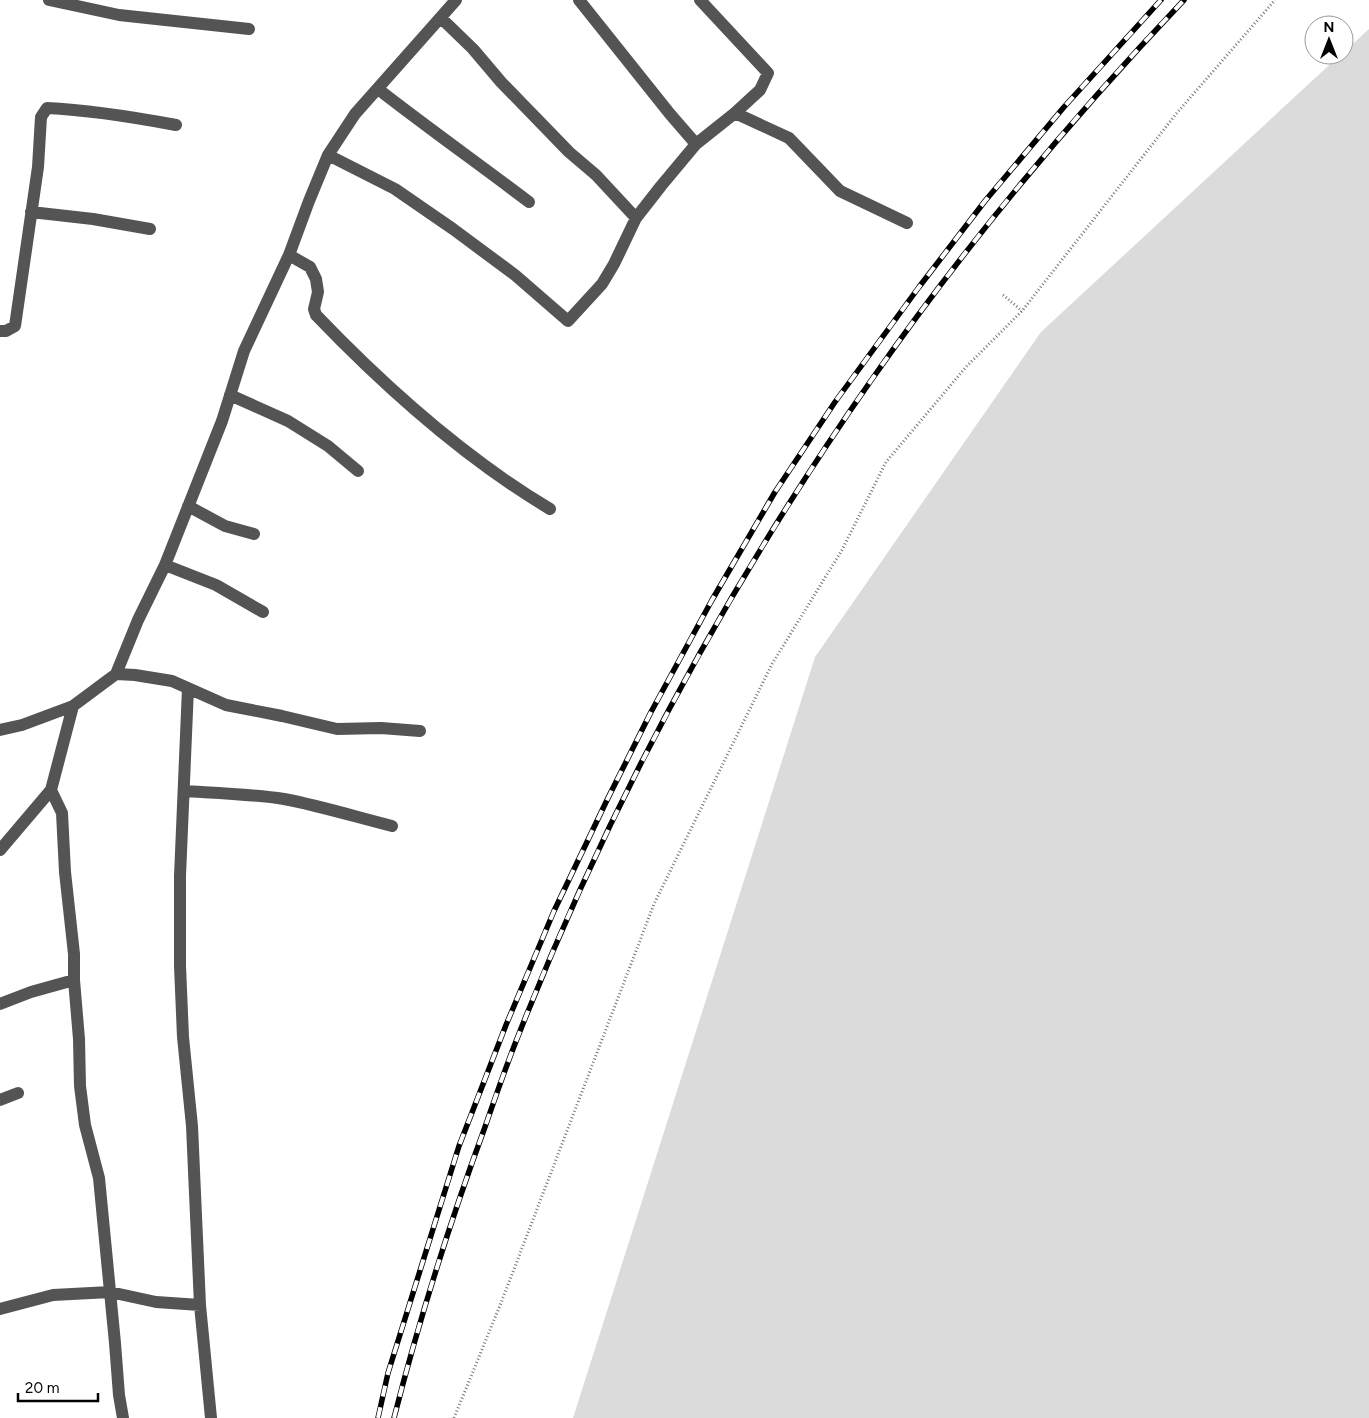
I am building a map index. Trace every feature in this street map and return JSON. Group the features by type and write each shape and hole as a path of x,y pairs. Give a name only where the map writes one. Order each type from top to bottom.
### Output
{"street":[{"path":"49,0 119,15 249,29"},
{"path":"0,730 22,725 73,706 116,674 138,620 166,565 222,421 244,351 289,255 328,155 356,114 456,0"},
{"path":"328,155 395,189 453,229 515,275 568,321 602,284 614,264 636,218 696,144 760,90 768,73 700,0"},
{"path":"581,1 696,144"},
{"path":"441,18 473,49 501,82 563,146 596,175 636,218"},
{"path":"378,89 529,202"},
{"path":"0,331 6,331 15,326 38,167 41,117 47,108 122,114 176,125"},
{"path":"735,113 789,138 840,191 907,223"},
{"path":"31,212 93,219 150,230"},
{"path":"289,255 310,267 316,279 318,292 314,309 316,316 347,348 396,394 454,442 490,470 550,509"},
{"path":"230,395 288,421 328,446 358,471"},
{"path":"188,506 225,526 254,534"},
{"path":"166,565 216,585 264,612"},
{"path":"116,674 172,681 226,705 337,729 381,728 420,731"},
{"path":"188,688 180,876 181,975 183,1037 192,1126 200,1305 211,1418"},
{"path":"0,850 51,790 73,706"},
{"path":"51,790 62,813 65,872 74,954 80,1086 85,1125 99,1178 119,1395 123,1418"},
{"path":"184,792 282,799 392,826"},
{"path":"0,1004 31,992 74,980"},
{"path":"0,1100 18,1093"},
{"path":"0,1309 53,1295 110,1292 156,1302 200,1305"}],"path":[{"path":"454,1418 501,1303 654,904 772,664 842,550 886,462 966,367 1022,311 1176,114 1276,0"},
{"path":"1003,295 1022,311"}],"shaded area":[{"path":"1369,29 1369,1418 573,1418 815,657 1041,332 1329,65 1354,65 1354,43"}],"railway":[{"path":"378,1418 388,1373 459,1146 506,1025 554,911 607,800 651,712 712,600 775,492 835,402 919,287 985,201 1064,107 1161,0"},
{"path":"394,1418 447,1235 513,1049 587,875 628,789 718,622 766,540 817,460 870,382 943,282 1059,138 1184,0"}]}
